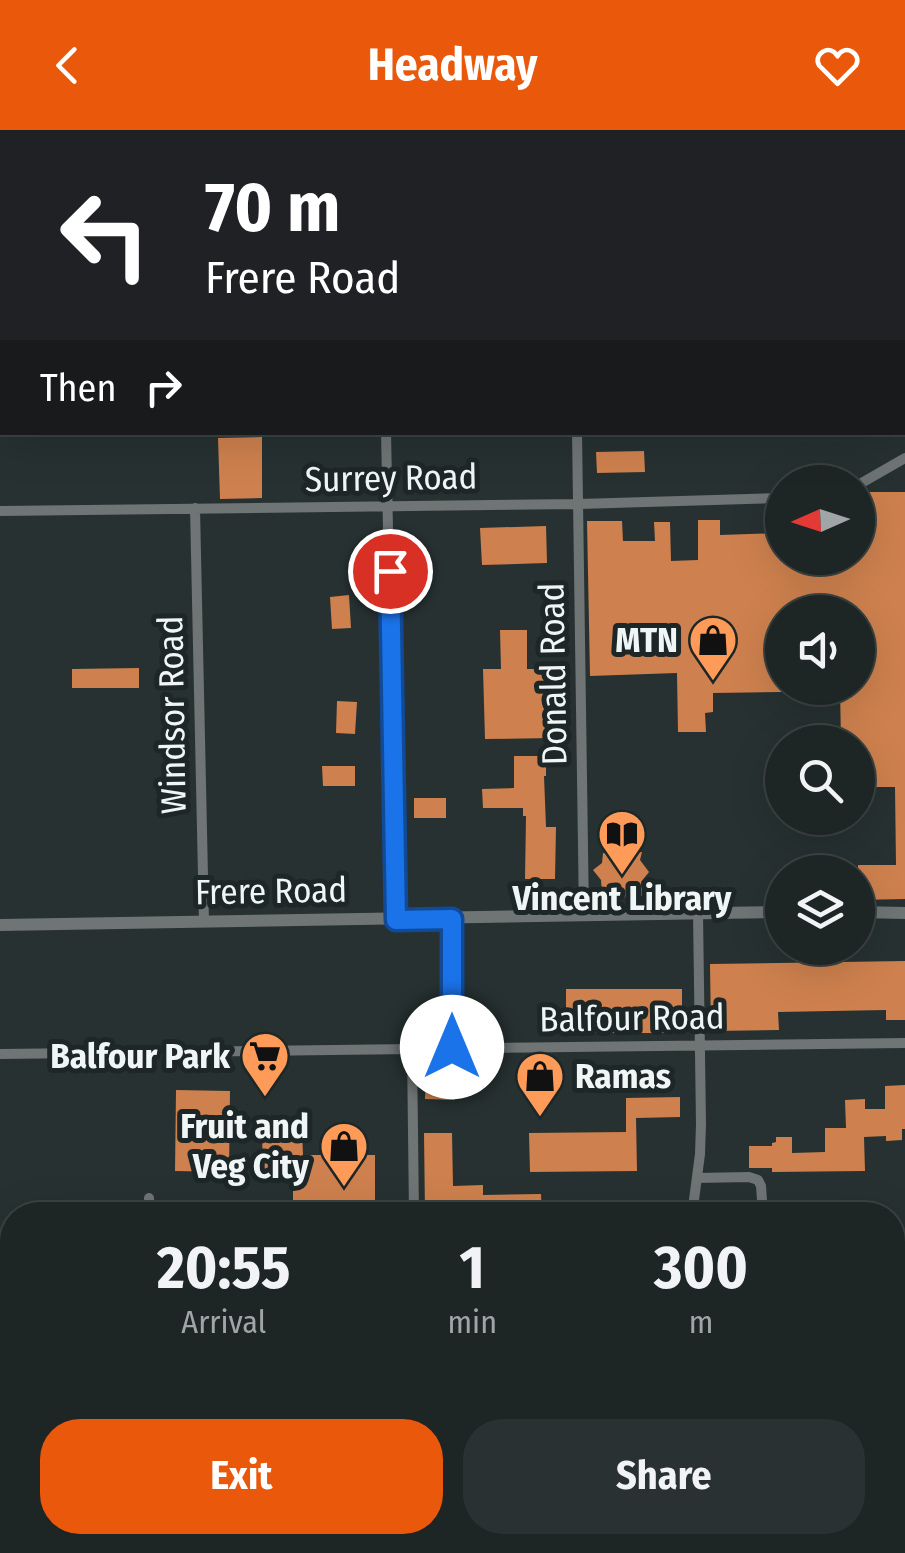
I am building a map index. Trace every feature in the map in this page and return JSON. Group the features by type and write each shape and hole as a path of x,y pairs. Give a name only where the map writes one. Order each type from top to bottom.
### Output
{"street":[{"path":"386,435 396,920"},
{"name":"Donald Road","path":"576,435 584,916"},
{"path":"875,475 905,458"},
{"name":"Surrey Road","path":"0,511 765,498"},
{"name":"Windsor Road","path":"195,508 204,922"},
{"name":"Frere Road","path":"0,924 765,912"},
{"path":"875,912 905,913"},
{"path":"694,1202 701,1124 698,913"},
{"path":"452,919 452,1047"},
{"name":"Balfour Road","path":"0,1054 905,1043"},
{"path":"412,1048 414,1202"},
{"path":"697,1178 758,1180 762,1202"},
{"path":"149,1198 149,1202"}],"building":[{"path":"262,437 262,498 220,499 218,438"},
{"path":"644,451 645,472 597,473 596,452"},
{"path":"875,492 905,492 905,899 875,900 875,865 896,865 895,787 875,787 875,725 841,725 840,705 875,705 875,595 765,595 765,692 713,693 713,712 705,713 706,732 678,732 677,673 590,676 587,521 622,521 623,541 655,541 654,522 670,522 671,561 698,560 698,520 720,520 720,535 765,534 765,575 875,575"},
{"path":"546,526 547,563 482,565 480,528"},
{"path":"349,595 351,628 332,629 330,597"},
{"path":"500,630 527,630 527,669 552,669 553,738 485,739 483,669 501,669"},
{"path":"139,668 139,688 72,688 72,669"},
{"path":"337,701 357,702 355,734 336,733"},
{"path":"514,756 546,756 546,827 556,827 555,879 525,879 523,808 483,808 482,789 514,788"},
{"path":"322,766 355,766 355,786 323,786"},
{"path":"414,798 446,798 446,818 414,818"},
{"name":"Vincent Library","path":"622,845 631,853 642,852 640,860 649,872 641,882 642,896 630,892 621,901 613,894 602,894 601,880 593,870 602,863 603,853 615,855"},
{"path":"875,961 905,961 905,1020 886,1020 886,1010 778,1012 779,1030 711,1031 710,964 875,965"},
{"path":"566,989 682,989 682,1033 566,1033"},
{"path":"426,1073 456,1074 455,1100 425,1099"},
{"path":"905,1085 902,1140 864,1137 865,1171 772,1172 772,1168 749,1168 749,1146 772,1146 776,1137 792,1137 792,1153 825,1152 825,1128 846,1128 845,1100 865,1099 865,1109 885,1109 885,1086"},
{"path":"176,1090 230,1091 229,1172 175,1171"},
{"path":"680,1097 680,1117 636,1118 637,1171 530,1172 529,1133 626,1132 626,1098"},
{"path":"262,1130 302,1130 303,1155 375,1155 375,1202 293,1202 293,1175 263,1176"},
{"path":"424,1133 452,1133 453,1186 483,1185 483,1195 541,1194 541,1202 425,1202"}],"place":[{"name":"MTN","path":"713,682"},
{"name":"Vincent Library","path":"622,876"},
{"name":"Balfour Park","path":"265,1098"},
{"name":"Ramas","path":"540,1118"},
{"name":"Fruit and Veg City","path":"344,1188"}],"route":[{"path":"390,571 396,920 452,919 452,1047"}]}
